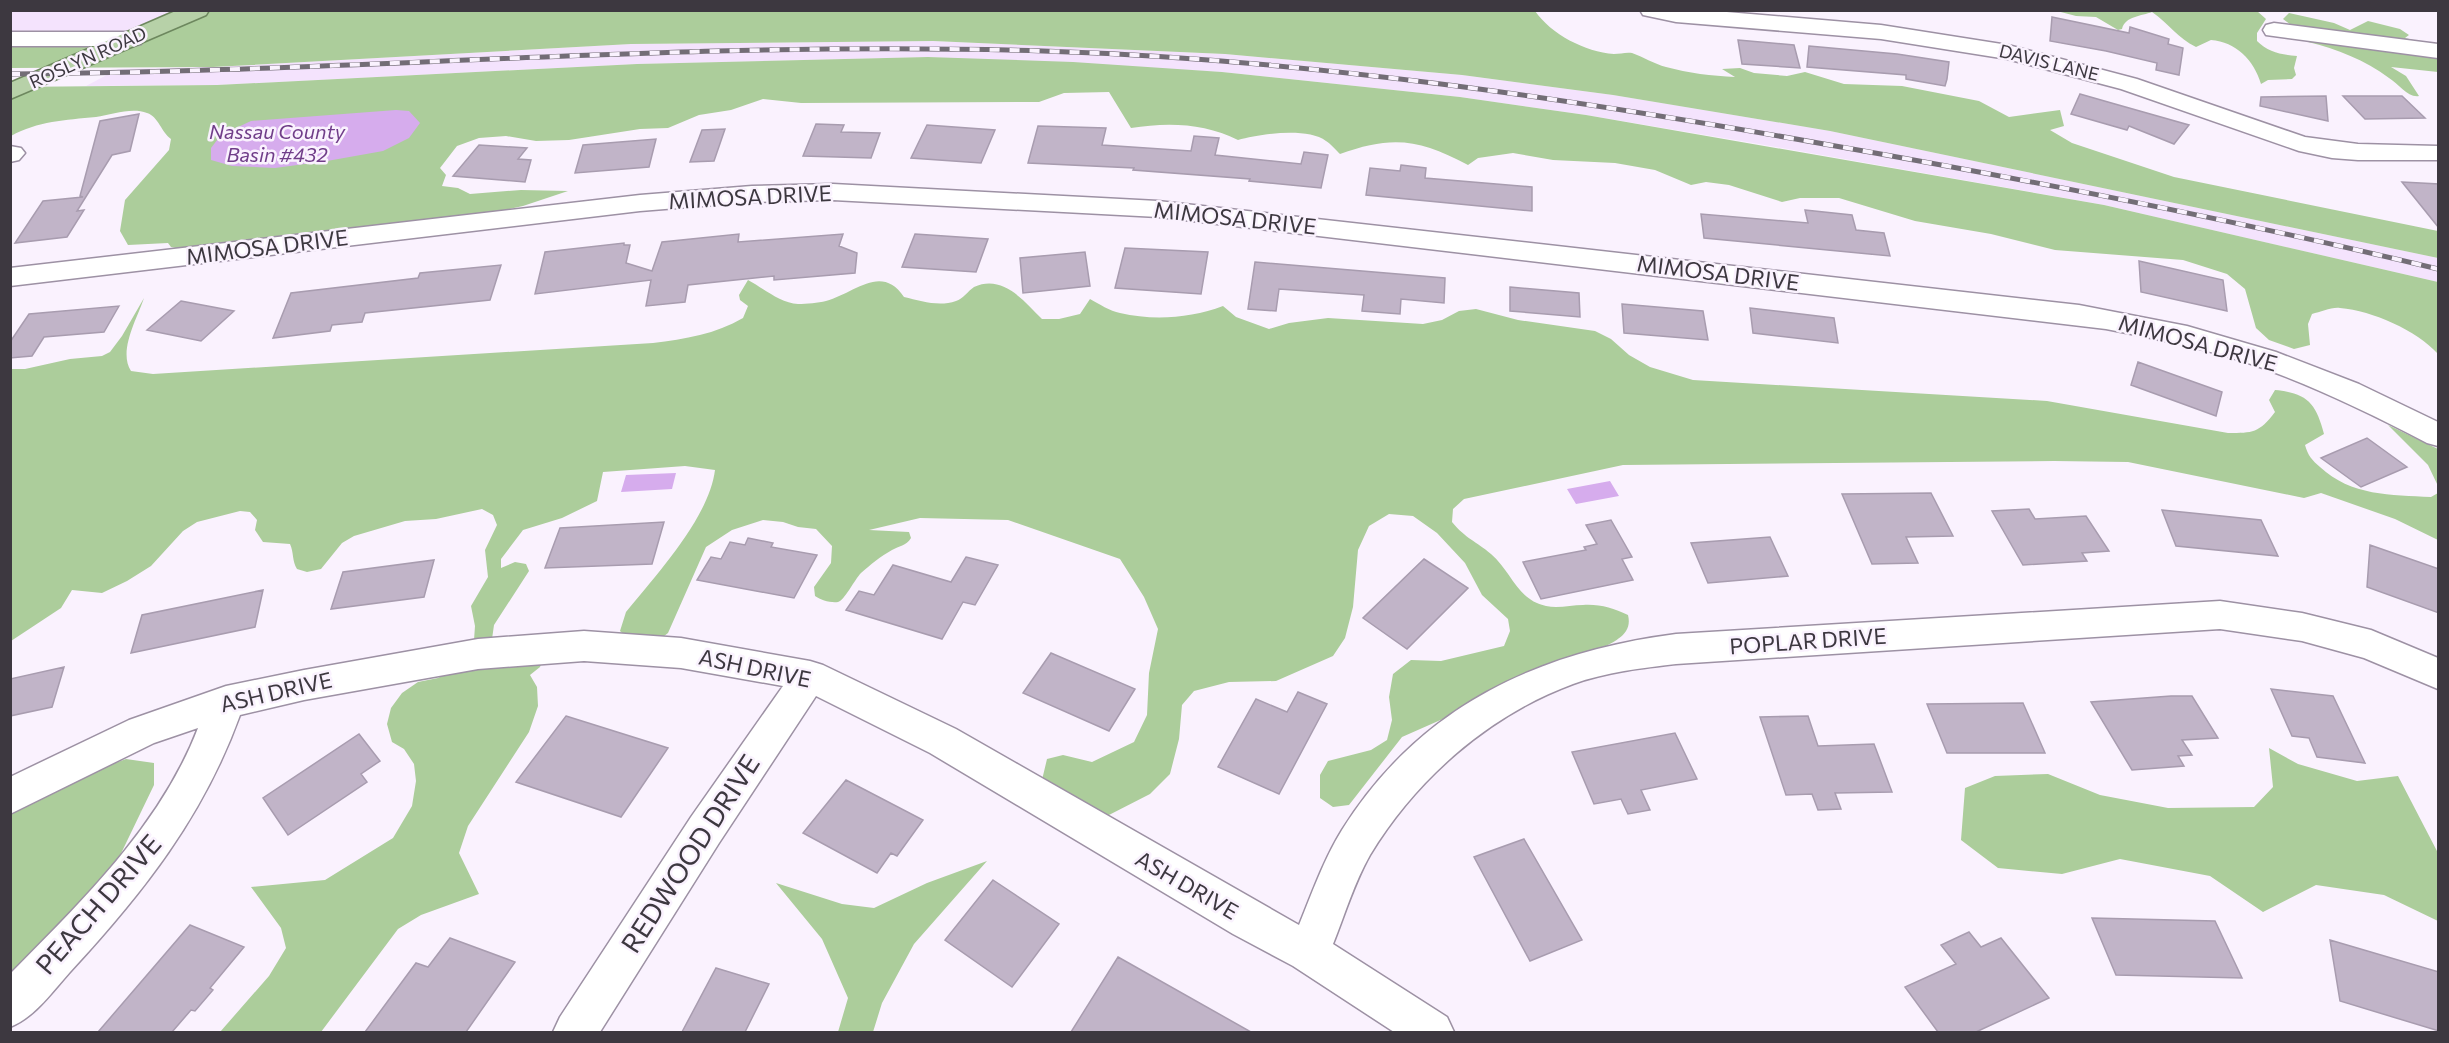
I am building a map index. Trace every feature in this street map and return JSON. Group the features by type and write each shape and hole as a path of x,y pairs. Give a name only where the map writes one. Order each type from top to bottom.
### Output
{"main road":[{"name":"ROSLYN ROAD","path":"10,92 194,12"}],"street":[{"name":"DAVIS LANE","path":"1651,10 1676,15 1881,32 2008,52 2129,84 2299,143 2332,150 2358,152 2439,153"},
{"path":"75,38 144,27 194,12"},
{"path":"2274,30 2439,51"},
{"path":"10,39 133,39"},
{"name":"MIMOSA DRIVE","path":"10,277 640,203 752,194 833,192 1158,208 2079,315 2147,326 2292,368 2372,402 2439,435"},
{"name":"POPLAR DRIVE","path":"1308,952 1356,844 1404,778 1434,748 1483,711 1552,676 1629,655 1676,649 2220,615 2302,627 2360,642 2439,674"},
{"name":"ASH DRIVE","path":"10,797 142,731 225,702 304,685 478,654 584,646 681,653 810,676 943,741 1237,914 1308,952 1432,1032"},
{"name":"REDWOOD DRIVE","path":"575,1032 705,830 810,676"},
{"name":"PEACH DRIVE","path":"10,1005 123,886 149,852 177,812 201,769 216,735 225,702"}],"shaded area":[{"path":"10,11 198,11 133,39 11,39"},
{"path":"933,41 1225,54 1462,75 1613,95 1830,131 2438,258 2438,282 2104,205 1759,144 1460,97 1222,72 928,57 637,64 217,85 86,86 118,69 213,67 631,44"}],"green space":[{"path":"198,10 1535,11 1559,34 1580,46 1603,53 1632,53 1662,66 1683,71 1735,77 1722,69 1740,68 1754,73 1787,76 1805,72 1844,84 1902,86 1979,101 2009,117 2060,110 2064,126 2050,130 2072,143 2174,177 2438,231 2438,258 1830,131 1613,95 1462,75 1225,54 933,41 631,44 213,67 11,68 11,39 133,39"},
{"path":"2057,11 2257,11 2266,19 2257,33 2257,41 2276,52 2297,56 2294,68 2296,75 2292,79 2268,80 2261,84 2254,67 2236,48 2211,40 2196,47 2152,12 2130,19 2122,29 2118,30 2096,17 2076,16"},
{"path":"2289,13 2334,23 2350,30 2368,21 2400,29 2409,35 2405,38 2438,46 2438,72 2391,67 2406,76 2419,96 2411,95 2380,72 2360,61 2330,48 2308,42 2310,39 2283,19"},
{"path":"928,57 1073,62 1222,72 1460,97 1586,115 2104,205 2438,282 2438,354 2418,337 2393,323 2366,313 2340,308 2312,314 2308,324 2310,345 2294,349 2269,340 2256,328 2245,289 2227,274 2183,260 2055,250 1991,234 1915,221 1839,198 1800,198 1782,202 1729,185 1706,182 1691,185 1655,170 1615,163 1553,160 1513,153 1478,158 1468,165 1435,150 1405,143 1375,144 1340,154 1326,141 1307,134 1271,134 1238,140 1212,130 1186,125 1131,128 1109,92 1064,93 1039,102 801,103 763,99 731,110 699,115 668,128 640,129 569,140 536,141 506,136 479,138 457,146 440,168 446,175 442,186 458,188 470,194 521,190 568,191 523,206 416,230 181,249 171,247 168,243 128,245 120,231 125,200 169,150 171,139 151,115 141,111 128,111 63,120 31,127 11,136 10,87 217,85 637,64"},
{"path":"748,280 778,298 798,304 826,301 877,281 886,282 895,287 904,297 937,303 956,301 974,287 994,284 1012,291 1042,319 1059,319 1080,314 1090,299 1116,312 1146,317 1185,316 1223,306 1236,317 1269,329 1289,323 1328,318 1423,324 1442,320 1459,311 1476,309 1518,320 1595,331 1611,339 1629,355 1650,367 1693,380 2047,401 2228,433 2244,433 2260,428 2275,412 2269,400 2275,390 2286,391 2309,402 2317,414 2324,434 2305,445 2313,460 2332,477 2358,489 2372,492 2431,497 2438,493 2438,540 2395,519 2321,493 2304,498 2128,462 1623,465 1464,499 1453,509 1452,522 1491,554 1521,592 1536,603 1555,607 1601,606 1628,615 1628,628 1621,637 1599,650 1402,737 1349,805 1333,807 1320,798 1320,775 1328,761 1371,750 1387,740 1392,720 1389,697 1393,674 1411,660 1441,661 1504,646 1510,631 1508,619 1482,595 1465,563 1437,533 1413,516 1389,514 1369,526 1358,550 1353,607 1345,638 1333,656 1276,681 1229,682 1194,691 1182,705 1179,739 1170,774 1150,794 1107,816 1042,780 1047,759 1063,755 1092,762 1134,742 1147,715 1149,673 1158,629 1144,597 1120,559 1008,520 920,518 869,530 909,532 911,538 872,564 861,573 840,601 832,602 815,596 814,587 831,563 832,546 816,529 763,520 732,530 706,547 668,633 659,640 628,638 620,631 626,612 666,563 692,526 711,488 715,470 685,466 603,472 597,501 562,518 523,530 501,559 501,568 515,562 526,564 529,571 494,625 492,639 544,658 540,667 530,675 537,687 538,706 529,732 468,826 459,853 479,894 421,915 398,929 321,1032 220,1032 269,976 286,948 281,928 251,887 325,880 393,838 412,806 416,781 414,764 404,749 392,742 387,724 391,708 402,693 418,682 438,678 451,671 474,640 475,626 471,606 488,577 485,550 497,525 493,515 482,509 436,519 405,521 354,536 342,543 321,569 307,572 297,569 290,544 263,542 255,530 257,520 250,512 240,511 197,522 183,531 151,566 102,593 72,590 61,608 11,641 11,369 25,369 70,359 102,356 110,352 144,298 130,335 128,363 131,371 153,374 677,340 711,332 743,318 748,306 740,300 739,295"},
{"path":"2388,425 2438,449 2438,486 2428,465"},
{"path":"2269,748 2298,764 2357,781 2398,776 2438,853 2438,921 2384,895 2316,885 2263,912 2210,876 2120,859 2062,874 1998,868 1961,840 1965,788 1995,776 2048,774 2100,795 2168,808 2254,807 2273,787"},
{"path":"126,759 154,763 154,785 114,868 57,935 11,972 11,814 83,775"},
{"path":"987,861 914,944 882,1003 873,1032 838,1032 848,998 822,939 776,883 842,904 874,908 927,883"}],"water":[{"name":"Nassau County Basin #432","path":"396,110 409,111 420,123 409,138 383,151 275,168 232,166 211,160 211,148 221,135 251,121"},
{"path":"676,473 672,489 621,492 626,475"},
{"path":"1610,481 1619,496 1576,504 1567,489"}],"building":[{"path":"2052,17 2129,33 2130,27 2169,39 2168,44 2183,48 2179,75 2156,70 2157,63 2050,41"},
{"path":"1738,40 1794,45 1800,68 1742,64"},
{"path":"1809,46 1897,54 1949,62 1947,79 1945,86 1906,79 1906,75 1807,67"},
{"path":"2080,94 2189,125 2174,144 2129,126 2127,130 2071,114"},
{"path":"2326,96 2328,121 2260,106 2261,97"},
{"path":"2343,96 2402,96 2425,118 2365,119"},
{"path":"139,114 130,151 112,155 77,211 84,210 67,237 15,243 43,201 83,197 80,196 100,121"},
{"path":"816,124 844,125 841,132 880,133 871,158 803,156"},
{"path":"927,125 995,130 981,163 911,158"},
{"path":"1038,126 1106,128 1102,145 1191,151 1194,136 1219,138 1215,155 1301,164 1304,152 1328,155 1321,188 1249,181 1250,179 1133,170 1134,168 1028,163"},
{"path":"725,129 714,161 690,162 702,130"},
{"path":"656,139 649,167 575,173 583,145"},
{"path":"479,145 527,148 518,159 531,160 525,182 453,176"},
{"path":"1401,165 1426,168 1425,178 1532,187 1532,211 1366,195 1370,168 1400,171"},
{"path":"2402,182 2439,184 2439,228"},
{"path":"1805,210 1852,215 1856,230 1884,233 1890,256 1704,238 1701,214 1808,223"},
{"path":"739,234 738,242 843,234 839,246 857,253 855,273 774,280 774,276 688,285 685,302 646,306 651,280 535,294 545,252 624,243 624,245 630,245 626,263 652,271 662,242"},
{"path":"915,234 988,239 976,272 902,267"},
{"path":"1125,248 1208,252 1201,294 1115,288"},
{"path":"1085,252 1090,286 1023,293 1020,258"},
{"path":"2139,261 2223,280 2227,311 2141,292"},
{"path":"1255,262 1445,278 1444,303 1401,299 1400,314 1362,311 1364,295 1279,289 1276,311 1248,309"},
{"path":"501,265 490,300 365,313 362,322 332,325 330,331 273,338 291,293 418,278 420,273"},
{"path":"1510,287 1579,293 1580,317 1510,311"},
{"path":"181,301 234,311 201,341 147,330"},
{"path":"1622,304 1703,311 1708,340 1624,333"},
{"path":"119,306 104,332 44,337 32,356 10,358 10,342 29,314"},
{"path":"1750,308 1834,318 1838,343 1753,333"},
{"path":"2138,362 2222,392 2216,416 2131,385"},
{"path":"2367,438 2407,467 2361,487 2321,458"},
{"path":"1931,493 1953,536 1906,537 1918,563 1872,564 1842,494"},
{"path":"2029,509 2035,519 2086,516 2109,551 2082,553 2087,561 2023,565 1992,511"},
{"path":"2162,510 2261,520 2278,556 2176,546"},
{"path":"1611,520 1632,557 1622,559 1633,580 1541,599 1523,562 1586,550 1584,547 1597,544 1586,525"},
{"path":"664,522 652,564 545,568 560,528"},
{"path":"1770,537 1788,576 1708,583 1691,543"},
{"path":"748,538 773,543 771,547 817,555 794,598 697,580 711,557 721,559 730,542 745,545"},
{"path":"2370,545 2439,569 2439,613 2367,587"},
{"path":"966,557 998,565 975,605 963,602 942,639 846,610 859,591 874,595 893,565 951,582"},
{"path":"1424,559 1468,588 1407,649 1363,618"},
{"path":"434,560 424,597 331,609 343,572"},
{"path":"263,590 255,627 131,653 142,615"},
{"path":"1051,653 1135,689 1109,731 1023,693"},
{"path":"64,667 52,707 10,716 10,679"},
{"path":"2271,689 2333,696 2365,763 2317,757 2309,738 2292,736"},
{"path":"1298,692 1327,704 1279,794 1218,767 1256,699 1287,712"},
{"path":"2192,696 2218,738 2182,740 2192,755 2178,756 2184,766 2132,770 2091,702"},
{"path":"2023,703 2045,753 1947,753 1927,704"},
{"path":"566,716 668,748 621,817 516,782"},
{"path":"1808,716 1818,746 1874,744 1892,792 1835,793 1841,809 1818,810 1812,794 1786,795 1760,717"},
{"path":"1675,733 1697,779 1641,790 1650,810 1628,814 1621,799 1594,804 1572,752"},
{"path":"359,734 380,761 361,774 367,782 288,835 263,798"},
{"path":"846,780 923,820 897,856 891,853 877,873 803,833"},
{"path":"1524,839 1582,940 1530,961 1474,857"},
{"path":"993,880 1059,924 1012,987 945,940"},
{"path":"2092,918 2215,921 2242,978 2116,975"},
{"path":"190,925 244,947 210,988 213,990 195,1011 191,1010 172,1032 98,1032"},
{"path":"1969,932 1981,947 2001,938 2049,998 1976,1032 1938,1032 1905,987 1956,964 1941,945"},
{"path":"450,938 515,962 466,1032 365,1032 416,963 428,967"},
{"path":"2330,940 2439,972 2439,1031 2340,1001"},
{"path":"1118,957 1251,1032 1071,1032"},
{"path":"716,968 769,984 745,1032 682,1032"}],"railway":[{"path":"10,74 139,72 784,50 1043,51 1239,62 1533,96 1727,127 2132,202 2438,269"}]}
